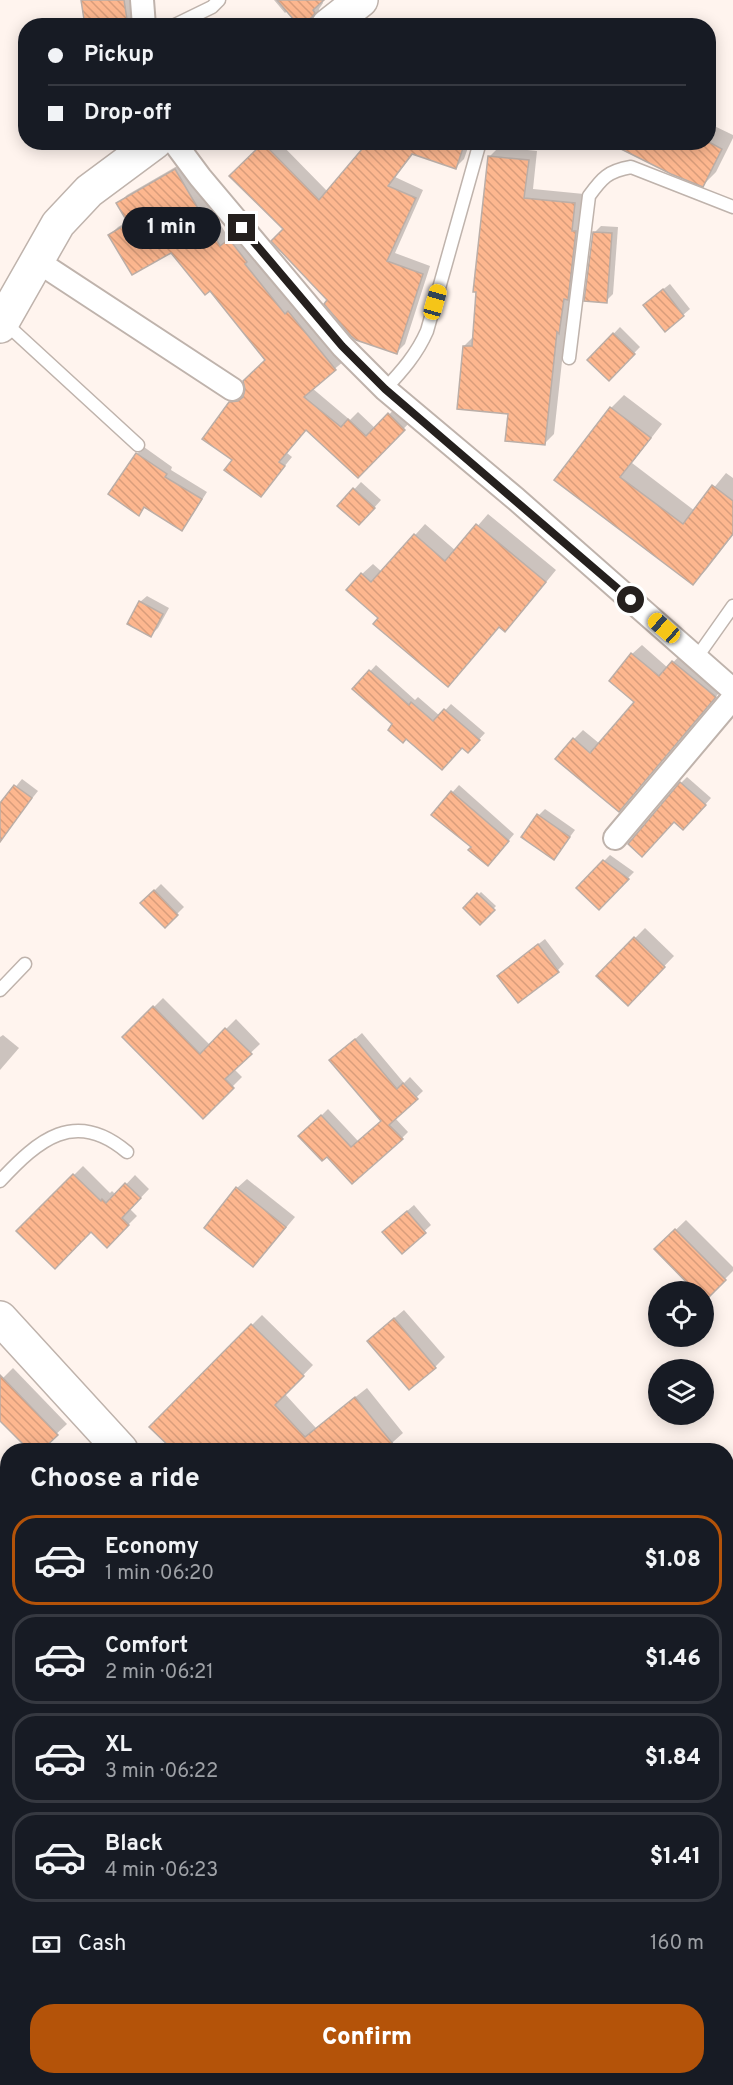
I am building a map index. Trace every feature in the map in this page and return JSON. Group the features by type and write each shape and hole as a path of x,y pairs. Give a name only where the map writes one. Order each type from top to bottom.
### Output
{"main road":[{"path":"338,18 361,0"},
{"path":"2,323 58,224 89,191 144,150"},
{"path":"0,1318 115,1443"}],"street":[{"path":"142,0 143,18"},
{"path":"180,150 342,346 385,389 516,499 733,690"},
{"path":"37,261 232,389"},
{"path":"615,838 733,698"}],"lane":[{"path":"190,18 212,7 219,0"},
{"path":"385,389 408,365 420,348 427,331 478,150"},
{"path":"569,358 589,196 601,179 615,170 631,166 733,207"},
{"path":"2,323 138,445"},
{"path":"697,657 733,606"},
{"path":"0,990 25,964"},
{"path":"0,1181 22,1157 45,1139 70,1131 93,1132 115,1142 127,1152"}],"building":[{"path":"81,0 124,0 127,18 84,18"},
{"path":"277,0 324,0 313,10 315,13 311,18 292,18"},
{"path":"716,146 722,149 703,187 623,150 716,150"},
{"path":"256,150 270,150 319,200 361,150 462,150 456,169 412,154 388,186 416,198 387,261 423,274 397,354 356,340 351,336 324,304 327,300 271,241 283,229 229,176"},
{"path":"488,156 529,160 524,198 575,203 572,231 576,231 568,300 564,299 559,334 557,332 545,445 505,441 508,414 457,409 463,346 472,346 476,292 473,292"},
{"path":"175,169 220,246 229,239 247,262 245,264 285,314 288,311 336,370 304,397 341,427 348,419 366,436 388,413 405,430 358,478 306,430 279,462 285,466 261,497 224,470 232,460 202,439 229,402 238,401 243,397 245,389 243,381 265,360 210,291 205,295 171,253 132,275 108,235 128,223 116,203"},
{"path":"593,232 612,233 607,303 584,301"},
{"path":"663,289 684,316 665,332 643,305"},
{"path":"613,333 635,354 609,381 587,360"},
{"path":"610,407 651,438 620,477 683,524 712,485 733,501 733,534 693,585 554,480"},
{"path":"136,453 167,474 165,477 202,499 182,531 144,507 139,516 108,494"},
{"path":"353,488 375,508 359,525 337,506"},
{"path":"476,524 546,582 505,632 499,627 448,687 373,624 378,618 346,590 361,573 371,582 414,534 445,561"},
{"path":"139,601 163,614 151,637 127,624"},
{"path":"631,653 659,676 672,661 716,697 619,812 555,759 573,738 590,753 634,702 609,681"},
{"path":"369,670 409,705 411,702 433,721 444,709 480,740 468,753 462,748 442,770 406,739 403,743 388,730 392,724 352,689"},
{"path":"680,782 706,805 683,830 674,822 642,857 628,844"},
{"path":"14,785 32,798 0,842 0,803"},
{"path":"451,791 509,841 488,866 468,850 471,847 431,815"},
{"path":"537,814 570,837 554,860 521,837"},
{"path":"603,860 629,879 599,910 576,888"},
{"path":"154,890 178,915 165,928 140,903"},
{"path":"477,893 495,910 480,925 463,908"},
{"path":"634,937 665,967 628,1006 596,976"},
{"path":"538,944 559,972 518,1003 497,976"},
{"path":"153,1006 200,1054 225,1028 252,1054 225,1079 234,1088 203,1119 122,1037"},
{"path":"355,1039 397,1089 403,1083 418,1099 389,1125 403,1139 352,1184 327,1157 322,1161 298,1136 321,1115 351,1147 381,1121 329,1060"},
{"path":"73,1174 106,1203 125,1183 141,1198 122,1218 129,1225 107,1248 91,1232 55,1269 16,1231"},
{"path":"236,1187 286,1227 253,1267 204,1228"},
{"path":"407,1211 426,1233 402,1254 382,1232"},
{"path":"675,1229 726,1280 714,1292 714,1281 685,1281 654,1249"},
{"path":"394,1318 436,1368 409,1390 367,1341"},
{"path":"251,1324 304,1376 275,1405 305,1437 355,1397 392,1443 166,1443 149,1427"},
{"path":"0,1375 58,1435 49,1443 22,1443 0,1421"}],"route":[{"path":"242,228 342,346 385,389 631,600"}]}
